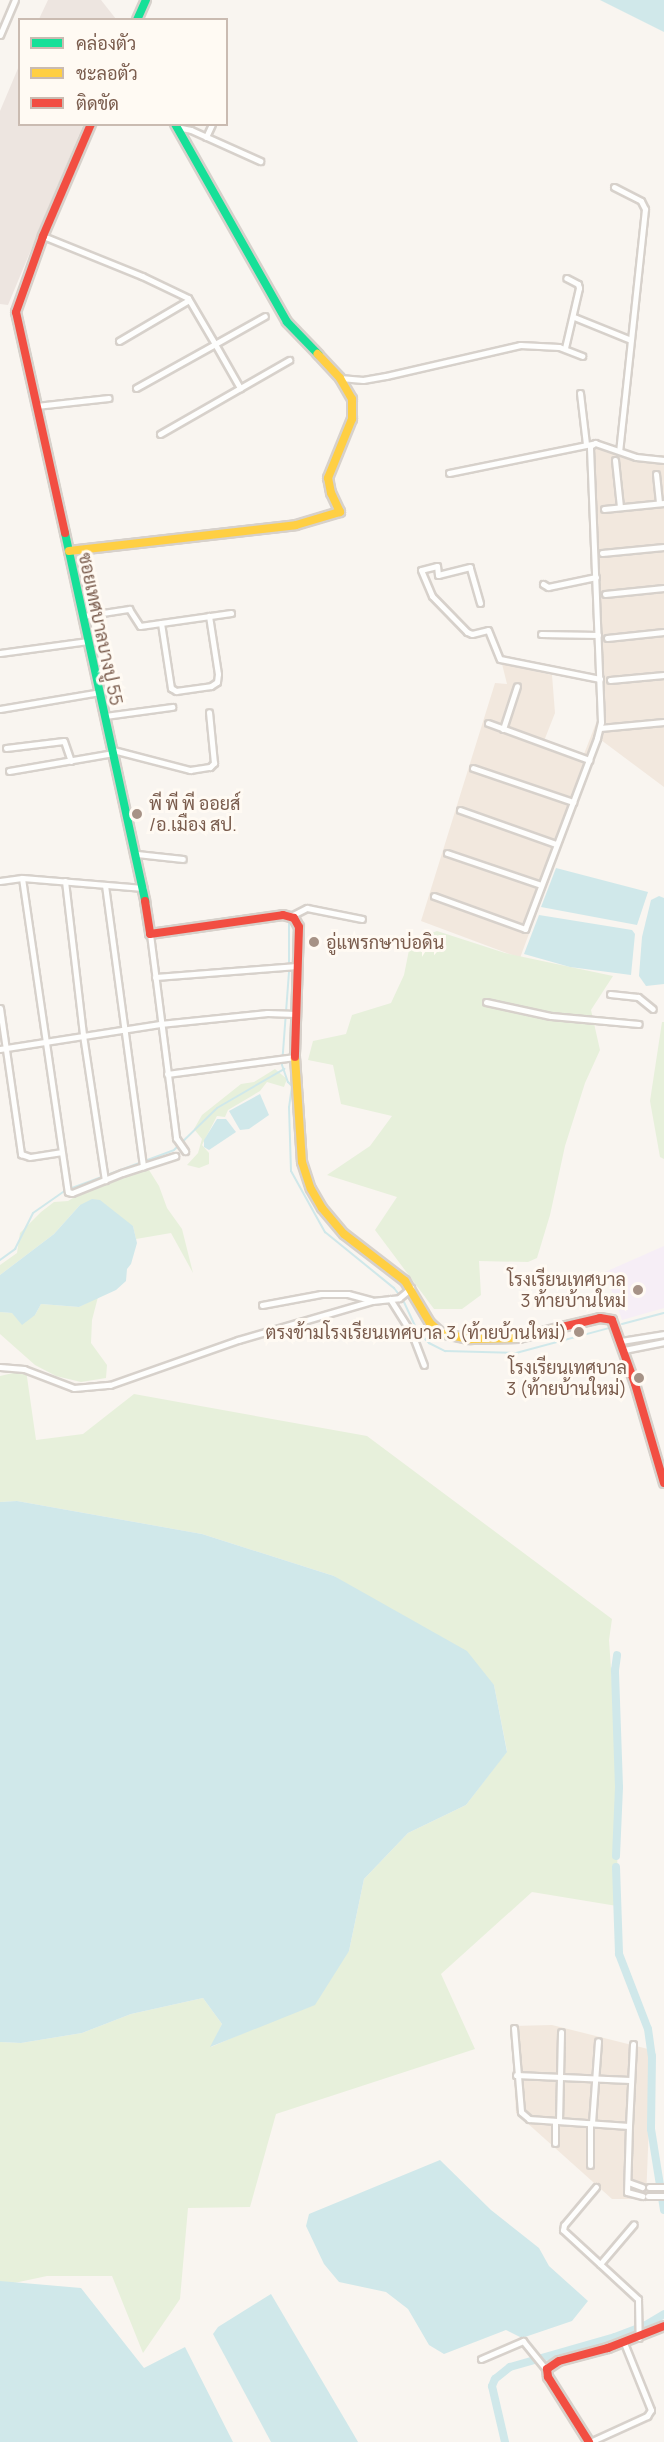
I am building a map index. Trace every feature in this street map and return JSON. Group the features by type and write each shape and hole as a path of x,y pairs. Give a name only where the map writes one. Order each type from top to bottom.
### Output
{"street":[{"path":"0,35 14,0"},
{"path":"138,18 146,0"},
{"name":"ซอยเทศบาลบางปู 55","path":"90,126 43,236 15,312 144,888 167,1074 182,1147"},
{"path":"176,126 260,161"},
{"path":"69,551 296,525 340,512 331,493 328,478 346,435 353,406 348,390 340,378 287,322 176,126"},
{"path":"206,137 212,126"},
{"path":"614,188 641,201 645,209 619,448"},
{"path":"43,236 142,276 189,300 240,388"},
{"path":"565,348 574,317 579,286 566,278"},
{"path":"119,341 189,300"},
{"path":"136,388 265,316"},
{"path":"574,317 631,340"},
{"path":"340,378 363,380 380,378 520,345 565,348 582,356"},
{"path":"160,434 289,360"},
{"path":"434,896 525,929 600,728 590,449 580,393"},
{"path":"36,406 109,398"},
{"path":"449,473 589,444 619,448 646,459 664,460"},
{"path":"615,460 620,507"},
{"path":"604,509 662,503 656,474"},
{"path":"602,552 664,547"},
{"path":"480,603 470,567 438,575 437,566 421,570 432,596 467,632 472,634 488,630 500,659 600,679"},
{"path":"543,584 548,587 596,577"},
{"path":"605,594 664,588"},
{"path":"83,616 129,609 140,626 231,613"},
{"path":"161,623 171,685 176,691 211,686 217,682 218,674 209,616"},
{"path":"607,638 664,632"},
{"path":"541,634 598,635"},
{"path":"0,653 88,640"},
{"path":"610,680 664,675"},
{"path":"503,729 517,686"},
{"path":"0,709 100,692"},
{"path":"105,716 172,706"},
{"path":"9,771 112,752 190,770 210,767 214,763 209,712"},
{"path":"600,728 664,722"},
{"path":"488,723 589,760"},
{"path":"6,748 64,741 71,761"},
{"path":"473,768 573,802"},
{"path":"460,810 556,844"},
{"path":"447,852 541,885"},
{"path":"137,854 183,859"},
{"path":"0,880 22,878 144,888"},
{"path":"22,878 67,1190 72,1193 142,1162 175,1156"},
{"path":"66,881 83,1035 104,1177"},
{"path":"105,885 142,1162"},
{"path":"150,934 291,916 307,908 362,919"},
{"path":"291,916 299,927 292,966 291,1058 302,1162 311,1189 327,1214 344,1234 397,1274 411,1288 435,1329 449,1336 470,1339 519,1338 605,1317 615,1323 664,1482"},
{"path":"155,976 292,966"},
{"path":"610,994 638,997 653,1009"},
{"path":"486,1002 551,1017 639,1024"},
{"path":"0,1008 3,1048 21,1154 30,1157 60,1152"},
{"path":"3,1048 160,1024 281,1012 293,1014"},
{"path":"167,1074 291,1058"},
{"path":"0,1367 24,1369 74,1388 110,1385 238,1340 372,1301 402,1296 411,1288"},
{"path":"262,1305 321,1294 348,1294 372,1301"},
{"path":"390,1299 412,1334 424,1365"},
{"path":"621,1341 664,1334"},
{"path":"624,1350 664,1342"},
{"path":"514,2028 518,2108 523,2114 530,2119 629,2126"},
{"path":"555,2143 561,2032"},
{"path":"590,2165 598,2041"},
{"path":"633,2044 628,2193 664,2196"},
{"path":"516,2074 630,2080"},
{"path":"628,2182 646,2187 664,2187"},
{"path":"596,2187 563,2228 638,2299 639,2338"},
{"path":"600,2264 634,2224"},
{"path":"547,2371 551,2364 639,2338 664,2326"},
{"path":"481,2359 523,2341 547,2371 548,2377 589,2442 647,2416 651,2410 624,2343"}],"shaded area":[{"path":"48,0 101,0 115,18 39,18"},
{"path":"18,68 18,126 83,126 8,305 0,304 0,111"},
{"path":"599,443 632,456 664,455 664,787 601,740 520,958 421,921 495,683 507,684 502,664 552,675 555,713 544,741 584,754 600,713 588,444"},
{"name":"โรงเรียนเทศบาล 3 ท้ายบ้านใหม่","path":"664,1246 664,1308 622,1320 605,1272"},
{"path":"552,2025 652,2050 646,2199 612,2199 516,2113 511,2026"}],"green space":[{"path":"437,931 505,953 613,976 591,1010 600,1050 585,1083 565,1146 550,1215 537,1258 528,1262 479,1261 481,1295 462,1309 434,1309 375,1230 397,1197 327,1175 370,1146 392,1116 341,1104 333,1065 308,1060 313,1041 346,1034 352,1015 391,1003 404,975 411,940"},
{"path":"662,1022 664,1022 664,1159 660,1157 650,1101"},
{"path":"275,1069 287,1079 284,1087 267,1082 260,1091 228,1110 225,1117 217,1116 202,1145 209,1153 209,1164 199,1168 187,1165 198,1153 202,1139 194,1129 202,1115 241,1084 254,1082"},
{"path":"134,1169 149,1170 159,1186 167,1208 182,1229 193,1273 171,1233 136,1239 133,1226 80,1205 54,1234 0,1275 0,1265 17,1253 20,1233 41,1212 54,1202 68,1201 101,1181"},
{"path":"98,1297 92,1320 91,1343 107,1365 106,1378 81,1382 56,1376 35,1365 0,1334 0,1312 35,1315 41,1304 79,1307"},
{"path":"26,1370 36,1440 83,1434 134,1394 367,1436 612,1619 609,1640 618,1770 617,1906 532,1892 441,1974 475,2049 276,2114 250,2207 188,2208 180,2299 143,2353 112,2276 47,2276 0,2286 0,2042 21,2043 82,2033 131,2014 203,1998 222,2024 211,2047 262,2025 349,1951 364,1879 408,1833 466,1805 507,1751 494,1685 334,1576 202,1534 17,1501 0,1502 0,1376"}],"water":[{"path":"600,0 664,0 664,32"},
{"path":"556,868 648,892 637,925 541,907"},
{"path":"659,896 664,898 664,984 646,986 639,976 642,937 651,900"},
{"path":"539,915 632,930 635,934 631,975 570,967 524,954"},
{"path":"260,1094 269,1115 249,1129 240,1130 229,1111"},
{"path":"217,1119 226,1119 236,1132 209,1150 204,1147 204,1140"},
{"path":"92,1199 100,1200 133,1226 137,1243 131,1264 127,1269 126,1281 116,1290 79,1307 41,1304 35,1315 22,1325 12,1313 0,1312 0,1275 54,1234 80,1205"},
{"path":"17,1501 202,1534 334,1576 467,1651 494,1685 507,1752 466,1805 408,1833 364,1879 349,1951 315,2005 210,2047 222,2024 203,1998 131,2014 82,2033 21,2043 0,2042 0,1502"},
{"path":"440,2160 491,2210 539,2248 549,2266 588,2301 572,2321 522,2338 506,2330 444,2354 429,2345 408,2309 386,2292 339,2282 324,2264 306,2226 309,2214"},
{"path":"0,2281 81,2288 144,2368 185,2347 233,2442 0,2442"},
{"path":"271,2294 358,2442 271,2442 213,2334 218,2327"}],"waterway":[{"path":"289,923 289,972 282,1065 288,1082 292,1086 289,1107 291,1171 325,1232 394,1288 403,1300 418,1332 429,1343 445,1351 516,1353 609,1328"},
{"path":"0,1260 15,1249 33,1213 64,1191 174,1150 217,1108 284,1069"},
{"path":"622,1324 664,1313"},
{"path":"616,1856 619,1787 615,1670 617,1655"},
{"path":"616,1867 619,1954 648,2029 652,2056 651,2129 664,2210"},
{"path":"505,2442 492,2386 495,2379 510,2367 615,2337 646,2325 664,2314"}],"traffic: fast":[{"path":"138,18 146,0"},
{"path":"176,126 287,322 318,354"},
{"path":"65,533 145,901"}],"traffic: slow":[{"path":"69,551 296,525 340,512 331,493 328,478 352,419 352,399 340,378 318,354"},
{"path":"295,1057 302,1162 311,1189 322,1208 344,1234 405,1281 430,1323 441,1333 470,1339 519,1338 558,1328"}],"traffic: jam":[{"path":"65,533 16,312 43,236 90,126"},
{"path":"145,901 150,934 283,915 294,918 299,927 295,1057"},
{"path":"558,1328 600,1318 612,1320 635,1384 664,1483"},
{"path":"589,2442 548,2377 547,2369 559,2361 608,2348 664,2326"}],"place":[{"name":"พี พี พี ออยส์ /อ.เมือง สป.","path":"137,814"},
{"name":"อู่แพรกษาบ่อดิน","path":"314,942"},
{"name":"โรงเรียนเทศบาล 3 ท้ายบ้านใหม่","path":"638,1290"},
{"name":"ตรงข้ามโรงเรียนเทศบาล 3 (ท้ายบ้านใหม่)","path":"579,1332"},
{"name":"โรงเรียนเทศบาล 3 (ท้ายบ้านใหม่)","path":"639,1378"}]}
